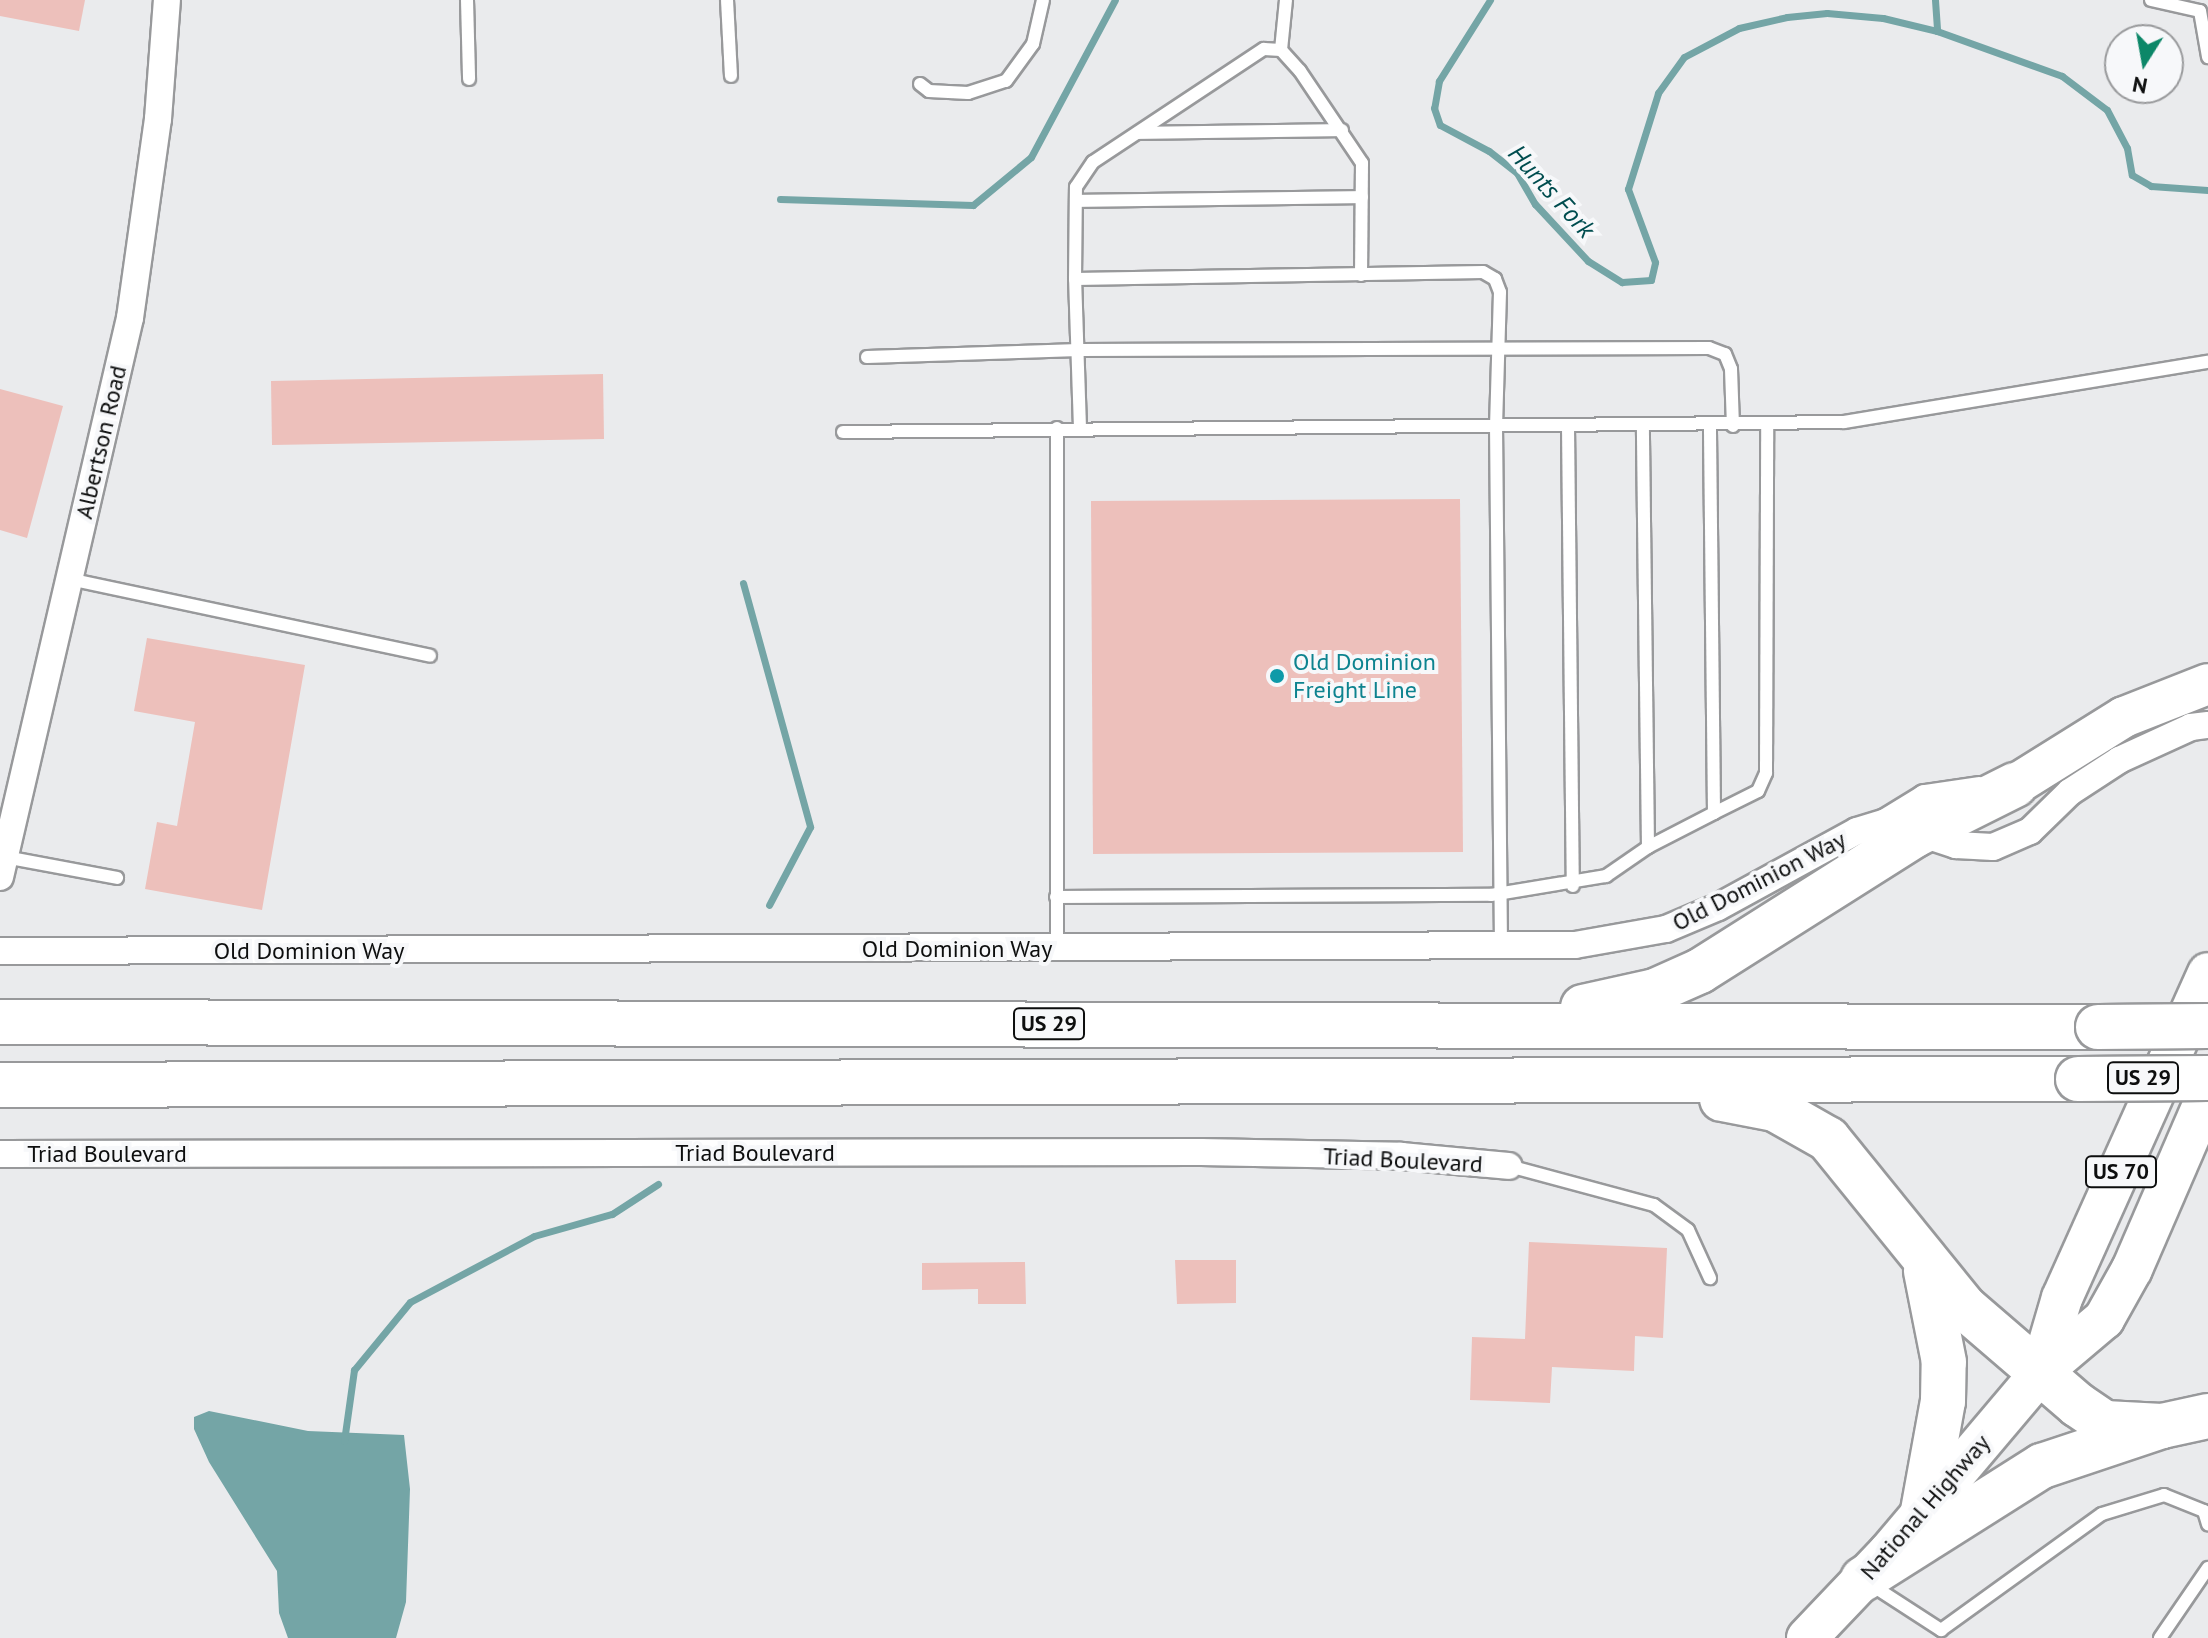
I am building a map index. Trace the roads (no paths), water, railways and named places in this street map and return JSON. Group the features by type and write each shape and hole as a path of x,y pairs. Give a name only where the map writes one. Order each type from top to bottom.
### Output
{"highway":[{"path":"1305,1025 1510,1008 1587,1007 1655,991 1700,971 1900,828 2015,785"},
{"name":"US 29","path":"0,1022 2208,1026"},
{"name":"US 29","path":"0,1085 1605,1083 2208,1078"},
{"path":"1605,1083 1751,1103 1800,1120 1828,1139 1964,1307 2040,1373 2105,1423 2162,1426"},
{"path":"1921,1253 1941,1327 1944,1362 1943,1401 1923,1511"},
{"path":"1863,1579 2042,1466 2162,1426 2208,1416"}],"main road":[{"path":"2015,785 2124,717 2204,683"},
{"name":"National Highway","path":"2040,1373 2062,1298 2208,973"},
{"name":"National Highway","path":"1807,1638 1923,1511 2040,1373 2104,1319 2132,1269 2208,1093"}],"street":[{"name":"Albertson Road","path":"2,867 130,318 158,119 167,0"},
{"path":"1900,828 1977,849 2013,840 2090,777 2152,743 2208,725"},
{"name":"Old Dominion Way","path":"0,951 1575,945 1666,929 1718,907 1857,831 1900,828"},
{"name":"Triad Boulevard","path":"0,1154 1201,1152 1401,1156 1509,1166"}],"lane":[{"path":"467,0 469,79"},
{"path":"727,0 731,76"},
{"path":"920,84 929,91 968,93 1006,81 1033,44 1043,0"},
{"path":"1286,0 1281,50 1342,130 1362,163 1361,275"},
{"path":"2151,0 2201,6 2208,57"},
{"path":"1080,428 1075,279 1076,187 1093,162 1246,57 1264,49 1281,50"},
{"path":"1138,133 1342,130"},
{"path":"1076,201 1362,197"},
{"path":"1075,279 1483,272 1495,279 1500,292 1496,425 1501,947"},
{"path":"867,357 1079,350 1709,348 1725,354 1731,369 1733,426"},
{"path":"843,432 1496,425 1733,426 1844,422 1945,408 2208,362"},
{"path":"1643,425 1648,847"},
{"path":"1710,425 1714,813"},
{"path":"1056,897 1501,891 1573,886 1606,876 1648,847 1758,791 1766,773 1767,425"},
{"path":"1568,426 1573,886"},
{"path":"1057,428 1057,948"},
{"path":"69,579 430,656"},
{"path":"2,867 117,878"},
{"path":"1509,1166 1654,1205 1688,1230 1710,1278"},
{"path":"1863,1579 1941,1630 2102,1514 2164,1495 2204,1511 2208,1524"},
{"path":"2160,1638 2208,1568"}],"water":[{"path":"209,1411 308,1431 404,1435 410,1489 406,1602 396,1638 288,1638 279,1613 277,1571 209,1462 194,1429 194,1417"}],"waterway":[{"path":"780,199 973,205 1031,157 1115,0"},
{"name":"Hunts Fork","path":"1490,0 1439,81 1434,108 1440,125 1489,151 1517,173 1535,204 1588,261 1622,282 1651,280 1655,262 1628,189 1658,93 1684,57 1739,28 1787,17 1827,13 1883,18 1937,31 2062,76 2107,110 2127,148 2132,175 2151,186 2208,190"},
{"path":"1935,0 1937,31"},
{"path":"743,583 810,827 769,905"},
{"path":"344,1441 354,1370 410,1302 534,1236 612,1214 658,1184"}],"place":[{"name":"Old Dominion Freight Line","path":"1277,676"}]}
